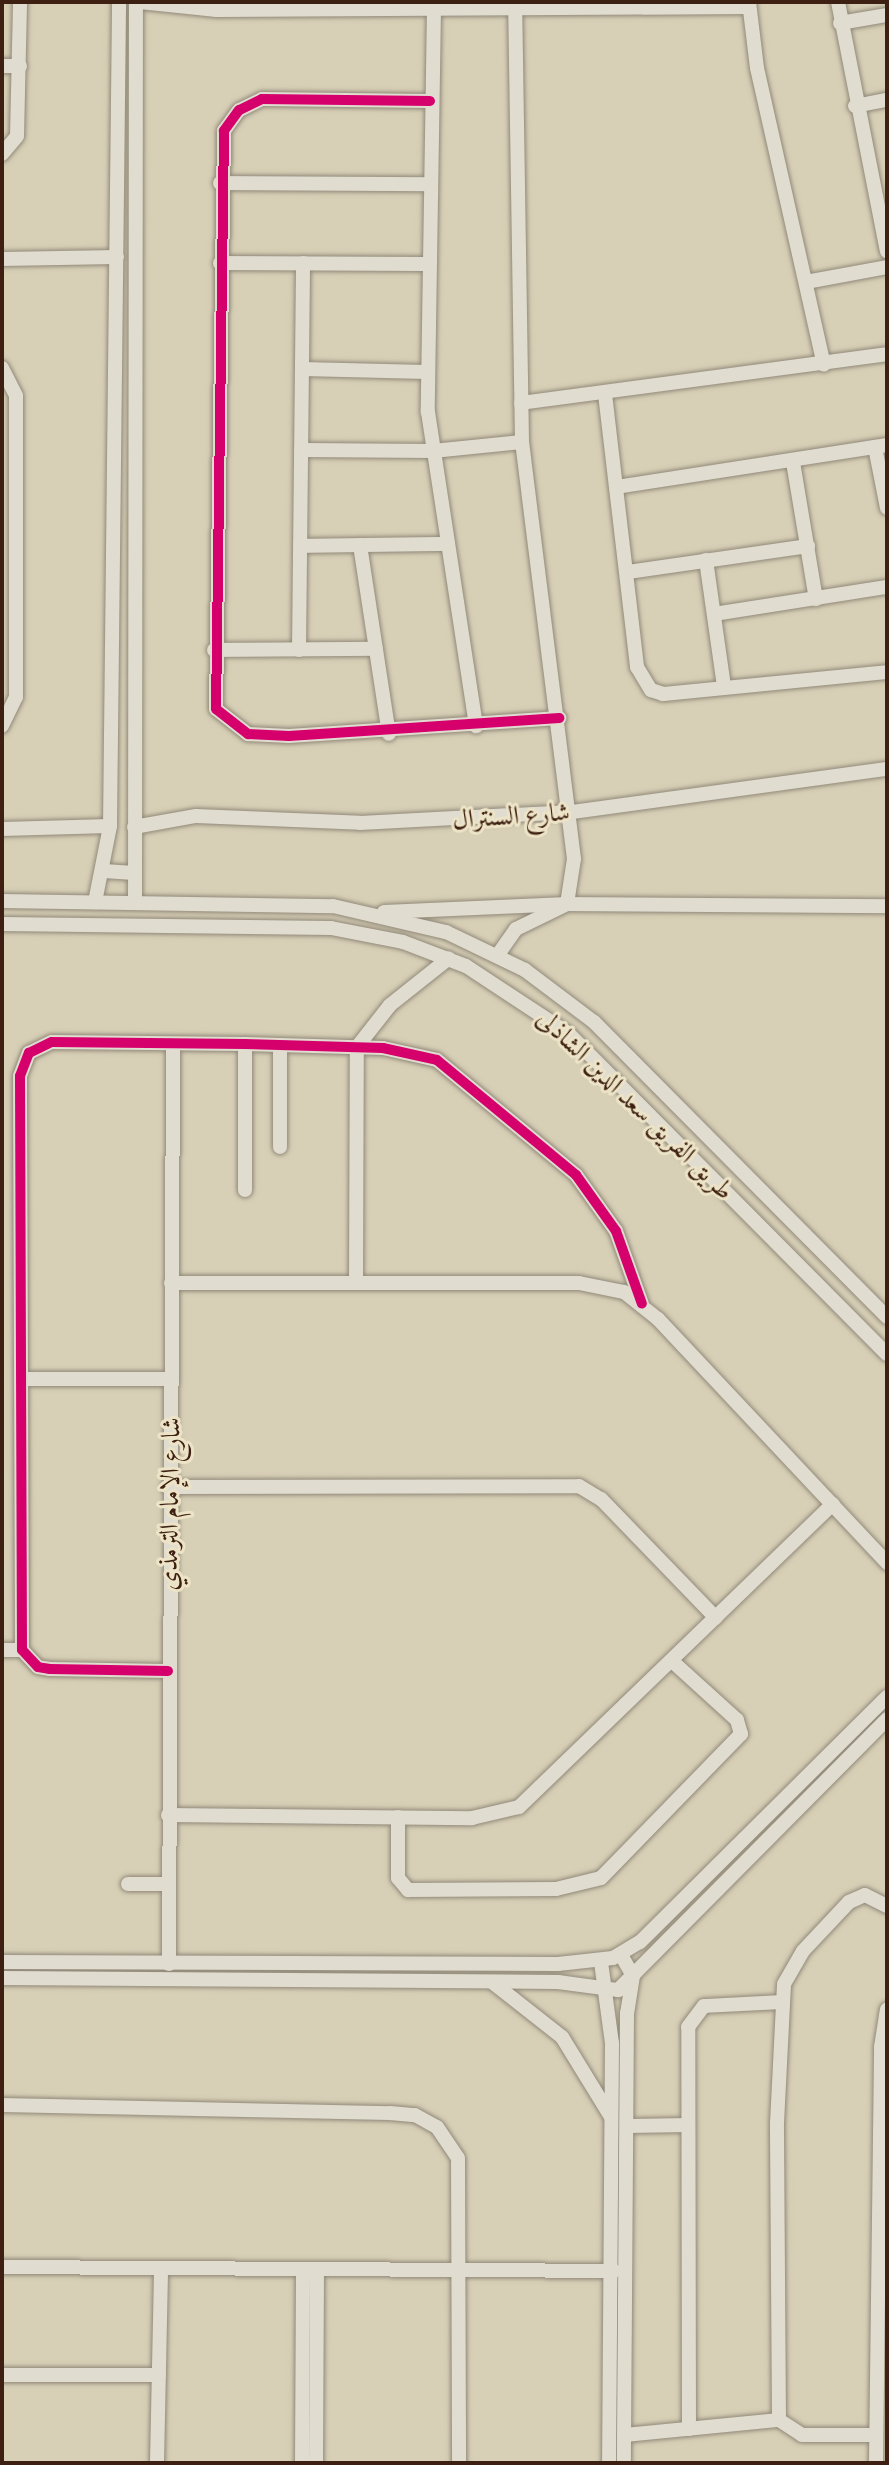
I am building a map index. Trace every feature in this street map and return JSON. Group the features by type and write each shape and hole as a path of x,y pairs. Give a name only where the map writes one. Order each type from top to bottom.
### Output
{"street":[{"path":"2,154 17,136 20,2"},
{"path":"95,902 104,871 110,826 119,2"},
{"path":"135,903 138,2 434,8 749,4 824,365"},
{"path":"838,2 855,106 880,180 887,251"},
{"path":"434,8 426,264 427,372 433,451 476,726"},
{"path":"497,956 516,929 567,904 573,881 572,812 522,442 515,8"},
{"path":"840,23 887,15"},
{"path":"2,66 20,66"},
{"path":"430,101 262,99 239,110 224,131 220,183 214,650 216,709 229,725 248,734 289,736 389,734 559,718"},
{"path":"855,106 887,100"},
{"path":"220,183 428,184"},
{"path":"2,259 117,257"},
{"path":"220,263 426,264"},
{"path":"299,650 303,263"},
{"path":"806,282 887,267"},
{"path":"521,403 824,365 887,354"},
{"path":"2,368 16,396 9,457 16,697 2,726"},
{"path":"302,369 427,372"},
{"path":"605,394 642,681 663,694 887,672"},
{"path":"301,450 433,451 522,442"},
{"path":"616,487 881,446 887,508"},
{"path":"793,462 816,599"},
{"path":"300,546 448,544"},
{"path":"360,545 389,734"},
{"path":"628,572 808,546"},
{"path":"706,560 724,687"},
{"path":"714,614 887,587"},
{"path":"214,650 376,649"},
{"name":"شارع السنترال","path":"134,827 196,816 360,823 572,812 887,769"},
{"path":"2,829 110,826"},
{"path":"104,871 134,873"},
{"name":"طريق الفريق سعد الدين الشاذلى","path":"2,901 234,903 383,912 497,956 594,1022 887,1317"},
{"path":"182,925 195,915 186,903"},
{"path":"230,926 220,912 234,903"},
{"path":"383,912 567,904 887,906"},
{"name":"طريق الفريق سعد الدين الشاذلى","path":"2,924 331,928 449,958 551,1019 887,1354"},
{"path":"356,1283 357,1047 390,1005 449,958"},
{"path":"168,1671 50,1669 38,1667 22,1650 22,1064 39,1045 52,1042 357,1047 437,1060 565,1165 616,1231 642,1304"},
{"name":"شارع الإمام الترمذي","path":"169,1964 168,1487 173,1044"},
{"path":"245,1044 245,1190"},
{"path":"280,1046 280,1147"},
{"path":"720,1185 738,1185 742,1170"},
{"path":"752,1217 755,1202 771,1200"},
{"path":"171,1283 604,1285 642,1304 887,1563"},
{"path":"23,1379 170,1379"},
{"path":"168,1487 579,1486 601,1499 716,1618"},
{"path":"168,1815 472,1818 519,1807 833,1504"},
{"path":"2,1650 22,1650"},
{"path":"398,1817 398,1878 408,1890 556,1889 601,1878 741,1734 737,1720 672,1661"},
{"path":"835,1760 887,1697"},
{"path":"624,2463 625,2435 614,2271 629,2126 628,2021 632,1982 653,1940 822,1772 887,1719"},
{"path":"128,1884 168,1884"},
{"path":"779,2420 780,2002 792,1966 849,1902 865,1895 887,1906"},
{"path":"2,1978 121,1971 169,1964 212,1972 601,1962 653,1940"},
{"path":"621,1955 632,1982"},
{"path":"2,1962 121,1971 558,1982 603,1992 632,1982"},
{"path":"601,1962 610,2024 621,2221 619,2349 609,2463"},
{"path":"558,1964 558,1982"},
{"path":"492,1982 562,2037 613,2120"},
{"path":"689,2429 688,2125 691,2018 713,2004 780,2002"},
{"path":"876,2463 881,2047 887,2009"},
{"path":"610,2024 628,2021"},
{"path":"2,2105 415,2115 437,2127 458,2158 459,2463"},
{"path":"629,2126 688,2125"},
{"path":"2,2267 614,2271"},
{"path":"157,2463 161,2268"},
{"path":"302,2463 310,2269"},
{"path":"310,2269 316,2463"},
{"path":"2,2375 159,2375"},
{"path":"625,2435 779,2420 802,2435 876,2435"}],"cycle path":[{"path":"430,101 262,99 239,110 224,131 216,709 248,734 289,736 559,718"},
{"path":"168,1671 50,1669 38,1667 22,1650 20,1076 29,1053 52,1042 245,1044 383,1048 437,1060 576,1175 616,1231 642,1304"}]}
